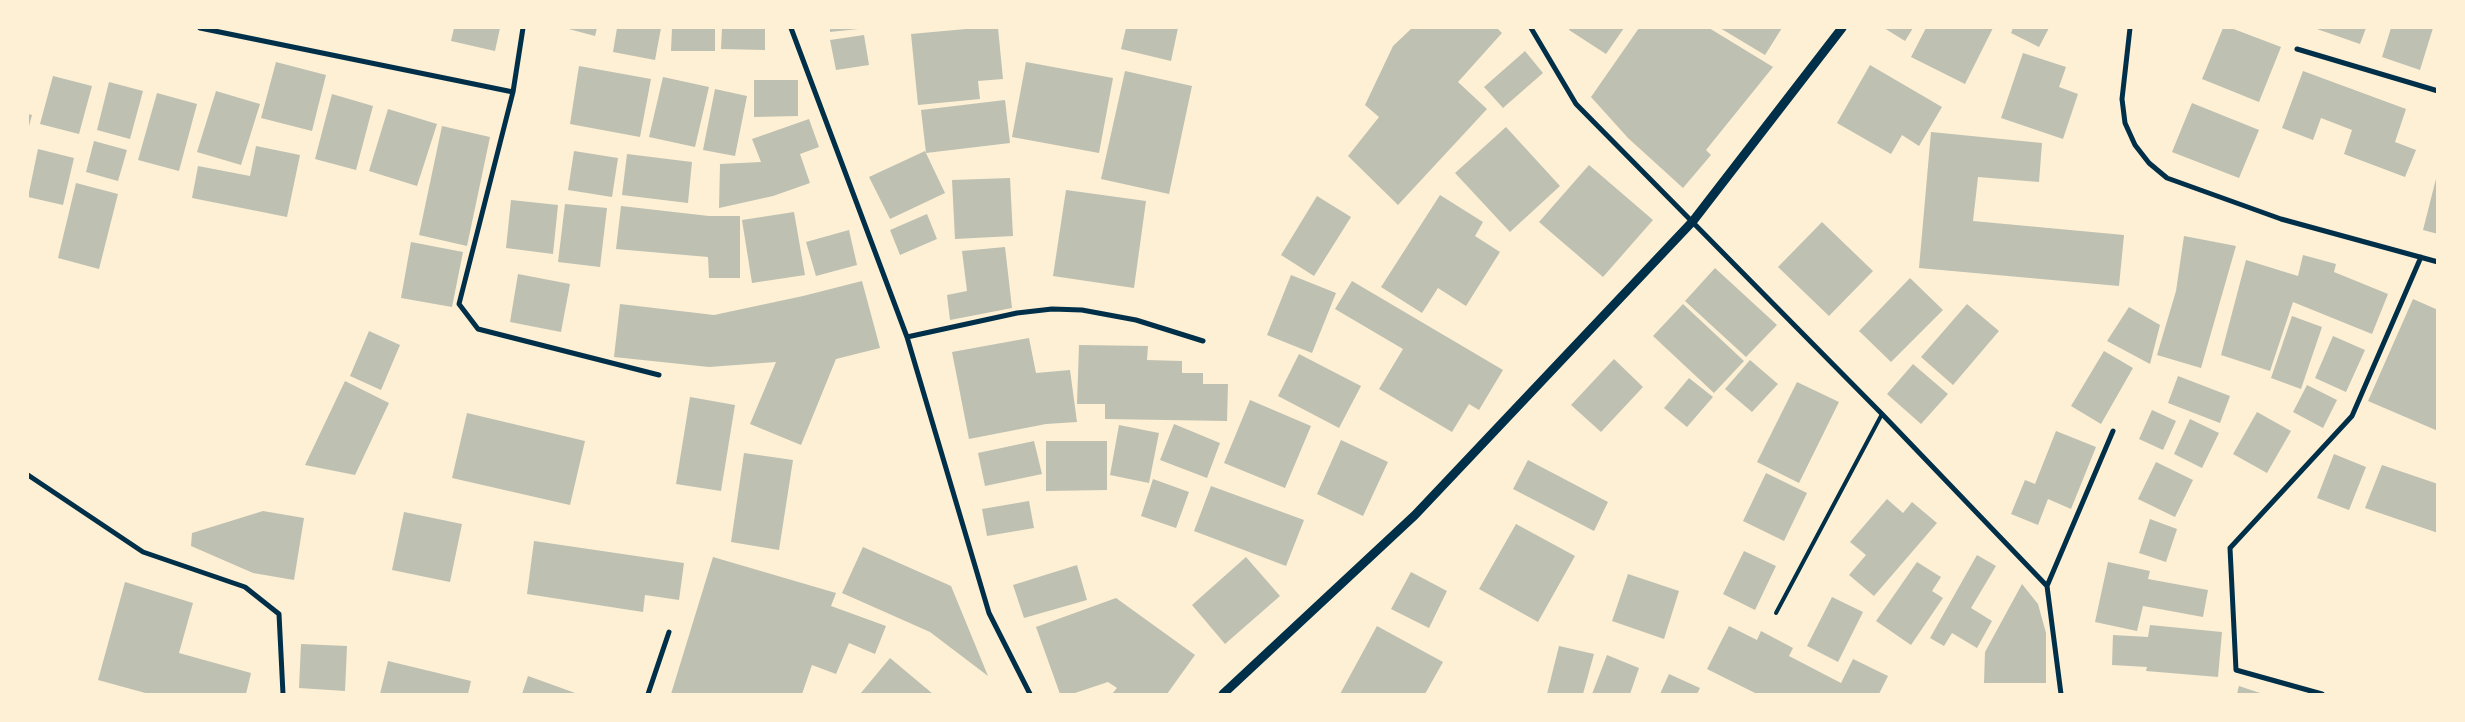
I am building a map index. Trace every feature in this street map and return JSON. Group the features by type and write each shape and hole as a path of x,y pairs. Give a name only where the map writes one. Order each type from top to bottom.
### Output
{"street":[{"path":"200,28 513,92"},
{"path":"523,28 513,92 459,304 478,330 659,375"},
{"path":"791,28 907,337 989,612 1030,694"},
{"path":"1531,28 1576,104 1882,414 2048,586"},
{"path":"1223,694 1415,515 1693,221 1840,28"},
{"path":"2130,28 2122,99 2125,123 2135,145 2149,163 2167,178 2282,218 2438,262"},
{"path":"2297,49 2438,91"},
{"path":"2322,694 2236,670 2230,548 2352,416 2421,257"},
{"path":"907,337 1016,313 1052,309 1082,310 1136,320 1203,341"},
{"path":"2061,694 2048,586 2113,430"},
{"path":"28,475 143,552 245,587 279,614 283,694"},
{"path":"648,694 669,632"}],"lane":[{"path":"1776,613 1882,414"}],"building":[{"path":"454,28 500,28 495,51 451,41"},
{"path":"565,28 597,28 595,36"},
{"path":"617,28 661,28 655,60 613,52"},
{"path":"672,28 715,28 715,51 671,51"},
{"path":"722,28 765,28 765,50 721,49"},
{"path":"830,28 858,28 858,29 830,32"},
{"path":"998,28 1003,79 978,81 980,99 918,105 911,34"},
{"path":"1126,28 1178,28 1171,61 1121,49"},
{"path":"1412,28 1497,28 1502,33 1458,82 1487,109 1398,205 1348,156 1379,117 1365,105 1393,46"},
{"path":"1570,28 1624,28 1606,54 1569,30"},
{"path":"1639,28 1709,28 1773,67 1706,150 1711,155 1683,188 1628,138 1591,97"},
{"path":"1720,28 1782,28 1765,55"},
{"path":"1884,28 1913,28 1905,41"},
{"path":"1926,28 1993,28 1965,84 1911,57"},
{"path":"2013,28 2049,28 2039,47 2011,33"},
{"path":"2223,28 2231,28 2281,47 2259,102 2202,79"},
{"path":"2314,28 2366,28 2360,44"},
{"path":"2391,28 2433,28 2420,70 2382,57"},
{"path":"864,35 869,65 836,70 830,40"},
{"path":"1525,51 1543,73 1503,108 1484,87"},
{"path":"2023,53 2066,67 2059,87 2078,94 2063,139 2001,118"},
{"path":"276,62 326,75 312,131 261,118"},
{"path":"1026,62 1113,78 1099,153 1012,137"},
{"path":"1870,65 1942,107 1919,146 1902,135 1891,154 1837,123"},
{"path":"579,66 651,79 640,137 570,124"},
{"path":"1125,71 1192,86 1169,194 1101,179"},
{"path":"2303,71 2406,109 2395,142 2416,150 2405,177 2344,154 2352,130 2321,118 2313,140 2282,128"},
{"path":"53,76 92,86 79,134 40,124"},
{"path":"663,77 709,87 695,147 649,137"},
{"path":"754,80 798,80 798,116 754,117"},
{"path":"109,82 143,91 130,139 97,130"},
{"path":"715,89 747,96 735,156 703,150"},
{"path":"216,91 260,104 241,165 197,152"},
{"path":"157,93 197,104 179,171 138,160"},
{"path":"332,94 373,106 356,170 315,159"},
{"path":"1005,100 1010,143 926,153 921,110"},
{"path":"2192,103 2259,130 2239,178 2172,152"},
{"path":"388,109 437,124 417,186 369,171"},
{"path":"28,114 32,115 28,130"},
{"path":"809,119 819,147 800,154 810,183 773,196 719,208 720,164 761,162 752,139"},
{"path":"442,126 490,137 467,246 419,235"},
{"path":"1506,127 1560,186 1510,232 1455,173"},
{"path":"1931,132 2042,143 2039,182 1978,177 1973,221 2124,235 2119,286 1919,268"},
{"path":"94,141 127,150 118,181 86,172"},
{"path":"256,146 300,155 287,217 192,198 198,166 250,176"},
{"path":"38,149 74,158 63,205 28,197"},
{"path":"574,151 618,158 612,197 568,190"},
{"path":"925,151 945,193 890,219 869,177"},
{"path":"627,154 692,162 688,203 622,195"},
{"path":"1589,165 1653,220 1603,277 1539,222"},
{"path":"2438,175 2438,234 2423,230"},
{"path":"1010,178 1013,236 955,239 952,180"},
{"path":"76,183 118,194 99,269 58,258"},
{"path":"1066,190 1146,201 1134,288 1053,276"},
{"path":"1440,195 1483,222 1475,236 1500,252 1466,306 1438,288 1422,313 1381,287"},
{"path":"1317,196 1351,217 1314,276 1281,255"},
{"path":"511,200 558,205 553,254 506,248"},
{"path":"565,204 607,208 600,267 558,262"},
{"path":"621,206 709,216 740,216 740,278 709,278 708,257 616,249"},
{"path":"794,212 805,275 752,283 742,220"},
{"path":"927,214 937,239 900,255 890,230"},
{"path":"1822,222 1873,271 1829,316 1778,267"},
{"path":"849,230 857,265 816,276 806,242"},
{"path":"2184,236 2236,246 2201,368 2157,355 2176,291"},
{"path":"411,242 463,252 452,307 401,298"},
{"path":"1005,247 1012,308 950,320 947,295 967,291 962,251"},
{"path":"2303,255 2336,264 2334,272 2388,294 2372,334 2293,302 2270,371 2221,355 2246,260 2298,276"},
{"path":"1715,268 1777,325 1746,357 1685,301"},
{"path":"518,274 570,284 561,332 510,322"},
{"path":"1291,275 1336,293 1312,353 1267,335"},
{"path":"1910,278 1943,310 1891,362 1859,331"},
{"path":"862,281 880,348 836,359 801,445 750,424 776,362 709,367 614,357 620,304 714,315"},
{"path":"1352,281 1503,370 1479,410 1469,404 1452,432 1379,389 1403,349 1335,309"},
{"path":"2413,299 2438,310 2438,431 2368,401"},
{"path":"1683,304 1744,361 1714,393 1653,336"},
{"path":"1967,304 1999,331 1953,385 1921,357"},
{"path":"2129,307 2160,325 2150,364 2107,341"},
{"path":"2292,316 2322,327 2301,389 2271,378"},
{"path":"369,331 400,345 381,390 350,376"},
{"path":"2333,336 2365,350 2346,392 2315,378"},
{"path":"1029,338 1036,373 1070,370 1077,422 1046,424 969,439 952,352"},
{"path":"1079,345 1148,346 1147,360 1182,361 1182,373 1203,373 1203,384 1228,384 1227,421 1105,419 1105,404 1077,404"},
{"path":"2104,351 2133,368 2101,424 2071,406"},
{"path":"1299,354 1361,386 1339,428 1278,396"},
{"path":"1614,359 1643,387 1601,432 1571,405"},
{"path":"1750,360 1778,384 1752,412 1725,389"},
{"path":"1913,364 1948,394 1921,424 1887,394"},
{"path":"2178,376 2230,396 2220,423 2168,403"},
{"path":"1689,378 1713,397 1687,427 1664,408"},
{"path":"345,381 389,403 355,475 305,465"},
{"path":"1797,382 1839,402 1799,483 1757,462"},
{"path":"2307,385 2337,400 2323,428 2293,412"},
{"path":"690,397 735,405 721,491 676,484"},
{"path":"1250,400 1311,426 1285,488 1224,463"},
{"path":"2152,410 2176,421 2163,450 2139,439"},
{"path":"2257,412 2291,431 2267,473 2233,454"},
{"path":"467,413 585,441 570,505 452,478"},
{"path":"2190,419 2219,433 2202,468 2174,454"},
{"path":"1174,424 1220,443 1207,478 1160,460"},
{"path":"1119,425 1159,433 1149,483 1110,475"},
{"path":"2056,431 2096,447 2071,509 2048,499 2038,525 2011,514 2025,480 2035,484"},
{"path":"1341,440 1388,462 1363,516 1317,494"},
{"path":"1034,441 1042,474 985,486 978,453"},
{"path":"1046,441 1107,441 1107,490 1046,491"},
{"path":"744,453 793,460 779,550 731,542"},
{"path":"2334,454 2366,467 2349,510 2317,498"},
{"path":"1528,460 1608,502 1594,531 1513,489"},
{"path":"2156,462 2193,480 2175,517 2138,499"},
{"path":"2382,465 2438,484 2438,533 2365,508"},
{"path":"1766,473 1807,493 1784,541 1743,521"},
{"path":"1153,479 1189,492 1176,528 1141,516"},
{"path":"1211,486 1304,520 1286,566 1194,531"},
{"path":"1887,499 1903,513 1912,502 1937,523 1874,596 1849,575 1866,555 1850,542"},
{"path":"1029,501 1034,528 987,536 982,509"},
{"path":"263,511 304,518 294,580 253,573 191,546 192,533"},
{"path":"404,512 462,524 450,582 392,570"},
{"path":"2150,519 2177,529 2166,562 2139,553"},
{"path":"1516,524 1575,556 1538,622 1479,589"},
{"path":"534,541 684,563 679,600 645,595 643,612 527,594"},
{"path":"863,547 951,586 988,676 930,632 842,593"},
{"path":"1744,551 1776,566 1755,610 1723,594"},
{"path":"1977,555 1996,566 1971,608 1992,621 1977,648 1952,633 1944,646 1930,638"},
{"path":"713,557 836,593 831,606 886,626 875,654 849,643 836,674 812,665 802,694 671,694"},
{"path":"1246,557 1280,596 1225,644 1192,605"},
{"path":"1917,562 1941,577 1932,591 1943,598 1911,645 1876,621"},
{"path":"2108,562 2150,571 2148,579 2208,590 2203,617 2143,606 2137,631 2095,622"},
{"path":"1077,565 1087,600 1024,618 1013,585"},
{"path":"1411,572 1447,591 1429,628 1391,609"},
{"path":"1628,574 1679,591 1664,639 1612,621"},
{"path":"125,582 193,603 179,653 251,673 246,694 149,694 98,680"},
{"path":"2022,584 2038,604 2046,633 2046,683 1984,683 1985,652"},
{"path":"1832,597 1863,612 1838,662 1807,646"},
{"path":"1116,598 1195,655 1167,694 1112,694 1117,688 1108,682 1072,694 1060,694 1036,627"},
{"path":"2150,625 2222,632 2218,677 2146,671 2147,667 2112,665 2113,635 2148,637"},
{"path":"1377,626 1443,662 1425,694 1340,694"},
{"path":"1729,626 1757,640 1761,631 1793,648 1789,656 1841,683 1853,659 1888,676 1879,694 1757,694 1707,669"},
{"path":"301,644 347,646 345,691 299,688"},
{"path":"1559,646 1594,654 1583,694 1547,694"},
{"path":"1607,655 1639,668 1630,694 1592,694"},
{"path":"890,658 933,694 860,694"},
{"path":"388,661 471,681 468,694 380,694"},
{"path":"1669,674 1700,688 1697,694 1660,694"},
{"path":"528,676 578,694 522,694"},
{"path":"2239,686 2263,694 2237,694"}]}
